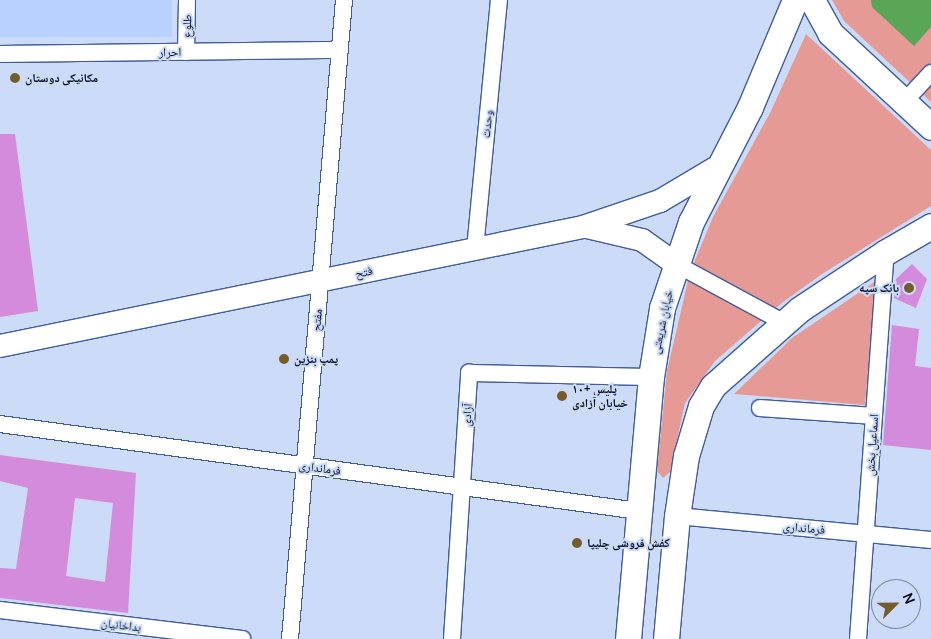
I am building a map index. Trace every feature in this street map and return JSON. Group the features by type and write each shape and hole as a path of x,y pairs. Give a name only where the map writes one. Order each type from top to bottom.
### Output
{"main road":[{"name":"خیابان شریعتی","path":"628,639 651,377 662,308 691,222 717,167 750,107 795,0"},
{"path":"812,0 830,33 903,103 931,127"},
{"name":"فتح","path":"0,346 583,227 660,201 717,167"},
{"path":"666,639 677,516 686,456 701,406 713,386 783,322 886,252 931,226"},
{"path":"583,227 642,240 676,264"},
{"path":"639,511 677,516"}],"street":[{"name":"طلوع","path":"186,52 187,0"},
{"name":"مفتح","path":"290,639 344,0"},
{"name":"وحدت","path":"475,249 499,0"},
{"name":"احرار","path":"0,54 340,50"},
{"path":"903,103 931,74"},
{"name":"اسماعیل بخش","path":"858,639 886,252"},
{"path":"676,264 783,322"},
{"name":"آزادی","path":"452,639 469,373 651,377"},
{"path":"760,408 874,416"},
{"name":"فرمانداری","path":"0,424 639,511"},
{"name":"فرمانداری","path":"677,516 931,540"},
{"name":"بداخانیان","path":"0,610 242,639"}],"shaded area":[{"path":"0,0 172,0 172,37 0,37"},
{"path":"832,0 931,0 931,102 844,21"},
{"path":"871,0 931,0 931,27 914,46 872,7"},
{"path":"806,34 931,150 931,206 822,274 783,302 715,361 685,403 670,472 663,478 657,471 667,371 690,272 713,217 771,111"},
{"path":"876,281 865,405 734,394 792,338"}],"building":[{"path":"0,134 15,134 38,311 0,317"},
{"name":"بانک سپه","path":"912,264 927,279 916,308 894,298 896,279"},
{"path":"892,325 919,329 915,366 931,368 931,450 883,445"},
{"path":"0,455 136,473 128,613 0,598 0,568 16,569 28,488 0,481","holes":["75,498 113,503 105,582 66,576"]}],"place":[{"name":"مکانیکی دوستان","path":"15,78"},
{"name":"بانک سپه","path":"909,288"},
{"name":"پمپ بنزین","path":"284,359"},
{"name":"پلیس +۱۰ خیابان آزادی","path":"562,396"},
{"name":"کفش فروشی چلیپا","path":"577,543"}]}
